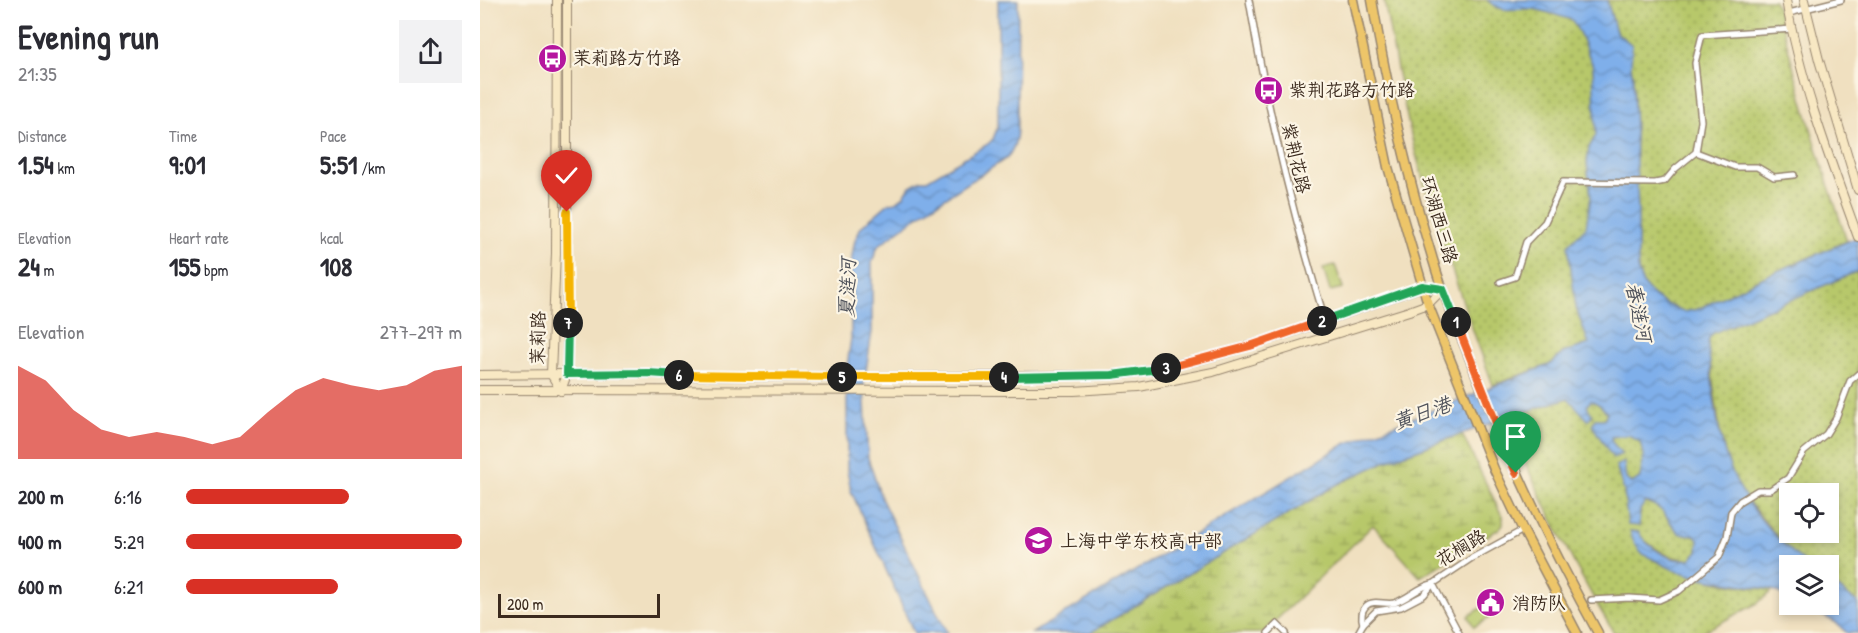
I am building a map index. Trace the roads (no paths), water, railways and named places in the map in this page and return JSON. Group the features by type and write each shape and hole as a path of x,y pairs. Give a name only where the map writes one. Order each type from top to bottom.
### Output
{"main road":[{"name":"茉莉路","path":"556,0 556,253 551,374 561,391"},
{"name":"茉莉路","path":"561,391 567,374 567,0"},
{"name":"环湖西三路","path":"1353,0 1388,166 1428,304 1477,432 1523,530 1576,633"},
{"name":"环湖西三路","path":"1372,0 1390,95 1411,185 1443,289 1495,425 1539,521 1599,633"},
{"path":"1786,0 1821,130 1858,236"},
{"path":"1804,0 1828,92 1858,190"},
{"path":"480,375 648,373 685,376 1074,376 1148,371 1210,358 1422,286 1443,289"},
{"path":"480,390 1074,392 1139,387 1213,372 1428,304 1443,289"}],"street":[{"name":"紫荆花路","path":"1249,0 1264,90 1289,195 1324,320"},
{"path":"1789,13 1841,0"},
{"path":"1500,282 1515,277 1526,242 1545,222 1563,182 1655,183 1665,181 1675,169 1696,152 1701,121 1695,63 1702,35 1792,29"},
{"path":"1696,152 1735,167 1757,167 1774,177 1794,175"},
{"path":"1591,600 1630,598 1659,600 1679,591 1719,557 1731,512 1740,501 1758,490 1770,490 1788,478 1804,452 1826,434 1836,418 1850,381 1858,374"},
{"name":"花榈路","path":"1459,633 1432,584 1472,558 1523,530"},
{"path":"1363,624 1362,612 1370,604 1396,602 1421,587 1432,584"},
{"path":"1358,633 1363,624 1376,611 1401,607 1424,595 1432,584"},
{"path":"1268,633 1277,624 1286,633"}],"water":[{"path":"998,0 1018,0 1017,131 1012,150 1007,158 925,211 878,246 872,262 872,332 864,384 868,458 882,500 947,633 914,633 851,491 847,470 847,367 851,338 851,261 855,240 861,227 889,203 896,202 904,196 910,186 921,180 927,180 993,139 998,126"},
{"name":"春涟河","path":"1487,0 1607,0 1616,32 1632,45 1638,271 1643,284 1653,296 1685,312 1698,309 1768,275 1858,237 1858,271 1713,333 1709,338 1708,346 1719,427 1734,476 1754,509 1779,539 1779,543 1783,543 1796,555 1779,555 1779,593 1773,590 1700,578 1674,570 1641,553 1630,531 1639,532 1654,548 1677,559 1690,559 1698,551 1699,540 1694,535 1680,534 1662,511 1645,502 1640,510 1639,526 1628,525 1624,491 1616,466 1624,462 1626,479 1632,483 1640,478 1644,455 1640,442 1629,435 1611,437 1612,442 1622,454 1613,458 1592,425 1595,419 1605,419 1607,413 1591,400 1587,406 1592,415 1588,420 1568,398 1386,461 1336,485 1090,633 1032,633 1345,444 1551,364 1563,353 1589,344 1576,308 1568,245 1586,227 1591,196 1587,163 1589,148 1596,135 1593,66 1572,20 1533,9 1509,10 1493,5"},
{"path":"1839,589 1858,603 1858,633 1847,633 1835,622 1822,615 1839,615"}],"place":[{"name":"茉莉路方竹路","path":"552,58"},
{"name":"紫荆花路方竹路","path":"1268,90"},
{"name":"上海中学东校高中部","path":"1039,541"},
{"name":"消防队","path":"1491,603"}],"water label":[{"name":"夏涟河","path":"847,288"},
{"name":"黄日港","path":"1422,413"}]}
